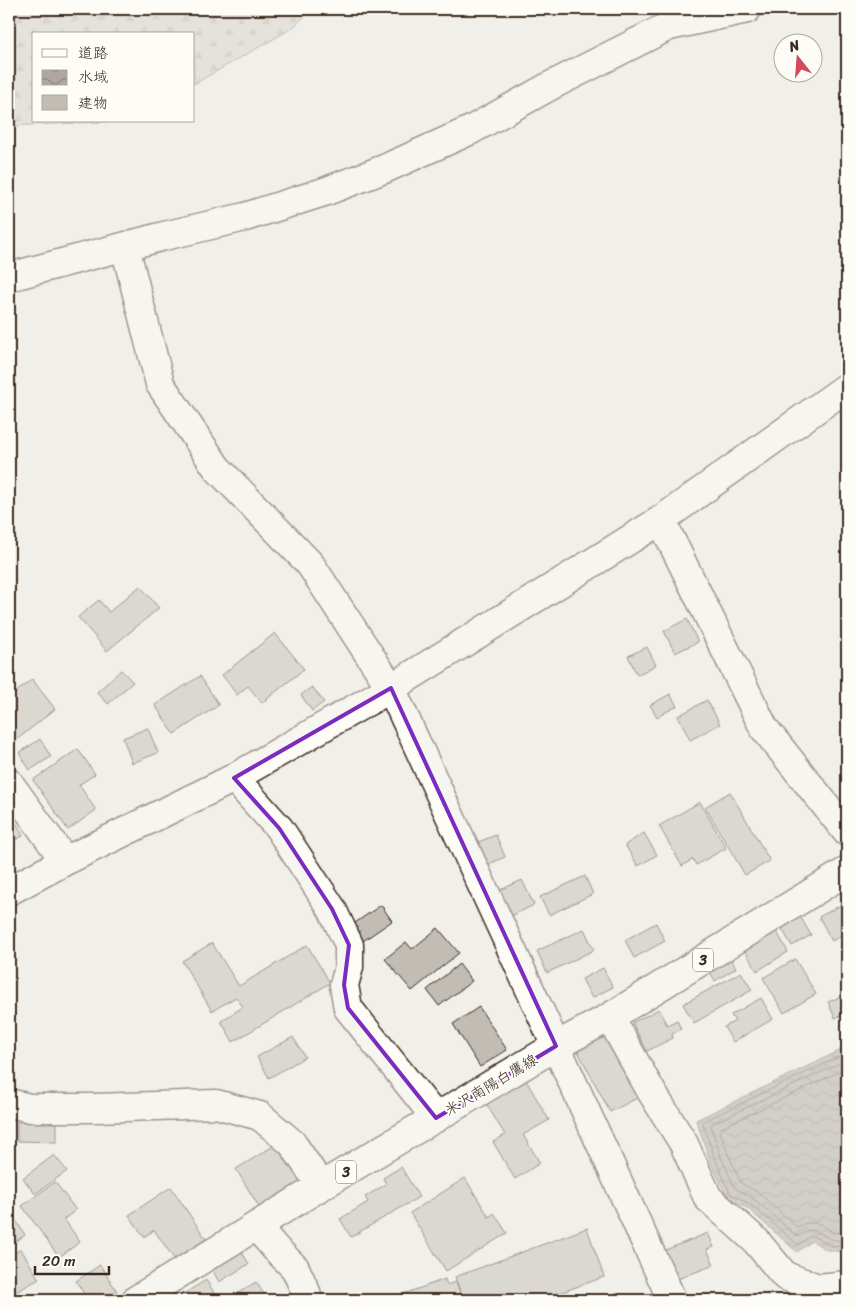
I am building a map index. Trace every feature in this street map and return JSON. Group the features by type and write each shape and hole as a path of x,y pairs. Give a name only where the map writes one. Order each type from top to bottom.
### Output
{"street":[{"path":"9,277 245,217 324,192 384,170 471,130 552,85 670,26 747,9"},
{"path":"125,247 160,384 217,468 310,564 391,688 672,1300"},
{"path":"9,891 234,778 391,688 661,520 847,387"},
{"path":"661,520 764,728 847,832"},
{"path":"234,778 279,828 332,909 349,945 349,967 344,985 348,1008 436,1118"},
{"path":"10,785 65,862"},
{"name":"米沢南陽白鷹線","path":"136,1300 321,1186 556,1046 610,1017 847,871"},
{"path":"610,1017 651,1091 684,1144 708,1198 756,1241 784,1276 818,1288 847,1285"},
{"path":"9,1103 30,1108 216,1104 260,1116 292,1143 321,1186"},
{"path":"256,1226 295,1268 308,1300"}],"highlighted area":[{"path":"391,688 556,1046 436,1118 348,1008 344,985 349,945 332,909 279,828 234,778"}],"green space":[{"path":"9,9 313,9 291,29 195,83 195,32 32,32 32,122 103,122 9,126"}],"water":[{"path":"847,1047 847,1254 827,1250 812,1241 797,1252 747,1208 727,1197 710,1161 696,1120"}],"building":[{"path":"140,586 159,608 107,651 78,617 99,600 109,612"},
{"path":"687,619 698,642 675,653 664,631"},
{"path":"275,633 304,669 262,703 248,686 237,695 222,675"},
{"path":"647,647 656,665 637,675 628,656"},
{"path":"121,670 133,682 108,704 97,692"},
{"path":"200,676 219,705 174,734 155,705"},
{"path":"32,679 55,709 9,746 9,698"},
{"path":"312,687 324,702 312,711 301,695"},
{"path":"670,694 677,706 657,717 650,705"},
{"path":"707,700 720,724 690,740 678,716"},
{"path":"148,728 158,753 132,763 123,738"},
{"path":"40,739 51,757 30,770 19,753"},
{"path":"78,749 95,774 79,785 96,810 68,830 33,780"},
{"path":"730,792 770,861 745,875 705,807"},
{"path":"700,802 726,848 696,865 693,859 682,866 659,826"},
{"path":"9,808 23,836 9,843"},
{"path":"644,833 657,855 638,866 625,845"},
{"path":"496,835 505,857 478,869 468,846"},
{"path":"585,876 593,894 549,915 540,897"},
{"path":"522,880 534,905 499,922 487,896"},
{"path":"381,905 392,921 363,941 352,925"},
{"path":"841,905 847,915 847,932 832,941 819,917"},
{"path":"798,913 811,935 792,946 779,924"},
{"path":"656,923 665,941 634,958 625,940"},
{"path":"773,925 788,952 757,971 741,944"},
{"path":"438,928 459,953 412,991 385,959 406,942 412,949"},
{"path":"584,929 594,950 547,973 537,951"},
{"path":"212,943 239,986 307,945 330,983 233,1042 221,1021 243,1007 236,997 212,1011 182,961"},
{"path":"729,956 736,968 715,981 708,968"},
{"path":"795,959 816,994 784,1013 763,978"},
{"path":"459,964 472,981 439,1006 427,990"},
{"path":"603,968 613,987 592,998 582,979"},
{"path":"741,972 752,990 694,1023 683,1004"},
{"path":"847,994 847,1013 835,1018 828,1002"},
{"path":"761,998 773,1019 733,1042 724,1027 735,1021 731,1015"},
{"path":"479,1007 507,1050 480,1067 453,1024"},
{"path":"659,1009 667,1025 677,1020 681,1029 672,1034 673,1038 647,1051 632,1023"},
{"path":"607,1027 643,1095 610,1112 574,1044"},
{"path":"293,1037 305,1057 269,1078 257,1057"},
{"path":"524,1077 549,1120 523,1135 540,1163 515,1179 493,1142 505,1135 484,1100"},
{"path":"17,1122 57,1122 57,1142 17,1141"},
{"path":"280,1142 303,1180 259,1207 236,1169"},
{"path":"54,1155 67,1171 35,1194 23,1178"},
{"path":"401,1167 419,1197 351,1237 340,1219 368,1202 365,1197 386,1184 383,1178"},
{"path":"465,1178 489,1217 494,1213 507,1233 446,1271 410,1213"},
{"path":"55,1182 76,1210 64,1219 80,1242 59,1257 22,1206"},
{"path":"171,1187 206,1239 175,1260 154,1230 144,1237 129,1215"},
{"path":"12,1214 25,1235 12,1244 9,1238 9,1217"},
{"path":"587,1228 604,1277 540,1300 463,1300 455,1277"},
{"path":"708,1233 714,1247 707,1249 714,1265 675,1280 663,1251"},
{"path":"21,1249 39,1279 9,1296 9,1256"},
{"path":"240,1249 249,1264 219,1282 211,1267"},
{"path":"100,1265 117,1291 102,1300 88,1300 76,1281"},
{"path":"445,1279 447,1285 456,1282 463,1300 387,1300"},
{"path":"206,1280 216,1296 209,1300 174,1300"},
{"path":"256,1282 268,1300 242,1300 238,1293"}]}
